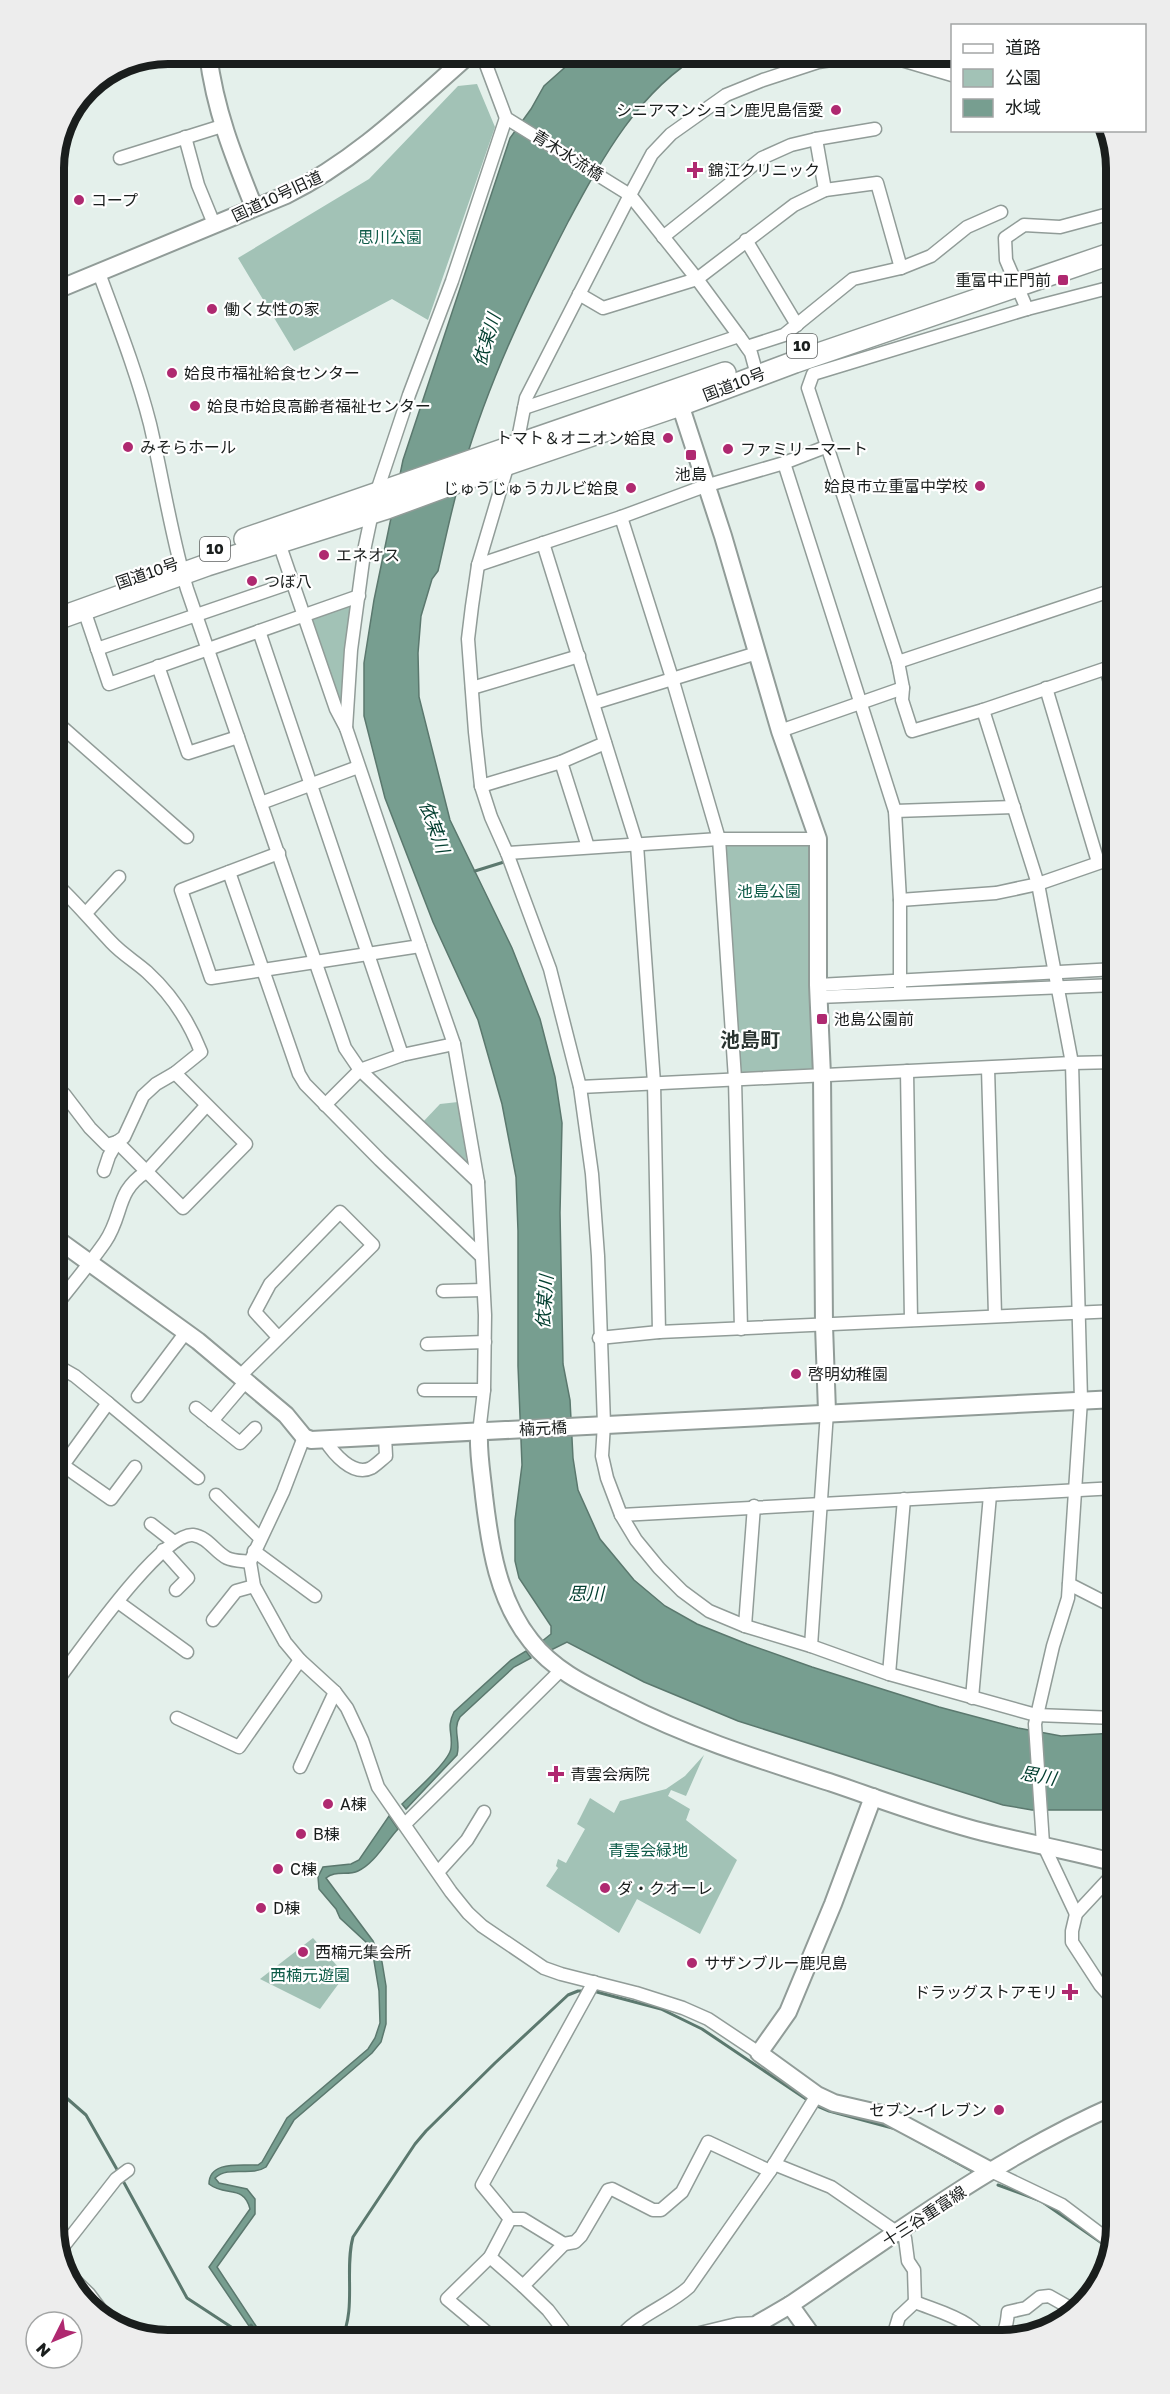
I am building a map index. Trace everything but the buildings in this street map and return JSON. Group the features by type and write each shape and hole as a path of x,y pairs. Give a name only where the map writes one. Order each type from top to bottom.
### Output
{"highway":[{"name":"国道10号","path":"1014,279 1106,241"},
{"name":"国道10号","path":"65,616 181,568 496,462 678,397 752,362 1014,279 1106,255"},
{"name":"国道10号","path":"496,462 517,444 678,397"},
{"name":"国道10号","path":"65,602 181,568 279,543 381,501"}],"street":[{"path":"209,64 212,90 222,126 254,207"},
{"name":"国道10号旧道","path":"65,287 318,179 356,153 458,64"},
{"path":"346,728 351,650 359,596 409,395 509,119 486,64"},
{"path":"517,444 526,398 628,193 652,154 671,134 726,95 810,65"},
{"path":"918,65 951,75"},
{"name":"青木水流橋","path":"509,119 628,193 739,336 752,362"},
{"path":"120,158 222,126"},
{"path":"663,237 762,158 791,145 816,138 874,129"},
{"path":"185,137 198,185 214,224"},
{"path":"816,138 825,190"},
{"path":"579,294 603,308 697,279 746,240 795,206 825,190 877,183 901,268"},
{"path":"752,362 853,279 901,268 931,256 967,227 1001,212"},
{"path":"1028,309 1005,260 1005,238 1024,225 1060,227 1106,215"},
{"path":"746,240 798,325"},
{"path":"99,273 123,335 149,423 181,568 195,615 345,1048 360,1070 478,1182"},
{"path":"1106,289 1028,309 813,374 808,388 898,662 903,688 902,700 912,731 1106,669"},
{"path":"524,408 739,336"},
{"path":"678,397 723,536 780,731 818,839 818,991 822,1076 827,1412 811,1646"},
{"path":"478,565 828,446"},
{"path":"496,462 468,639 481,786 550,969 580,1087 592,1174 598,1256 599,1425 607,1478 621,1515 636,1540 659,1568 682,1591 709,1611 746,1626 889,1674 1035,1719 1106,1718"},
{"path":"784,462 896,811 900,900 900,988"},
{"path":"621,517 672,678 719,839 735,1079 741,1329"},
{"path":"279,543 336,709 346,728 454,1044 478,1182 485,1342 487,1522 497,1574 506,1601 530,1641 561,1670 581,1683 680,1732 983,1832 1043,1839 1106,1860"},
{"path":"543,543 637,845 654,1083 659,1332"},
{"path":"97,649 293,582"},
{"path":"898,662 1106,592"},
{"path":"84,610 109,684 359,596"},
{"path":"260,631 402,1055"},
{"path":"594,703 757,653"},
{"path":"472,688 579,656"},
{"path":"158,666 188,753 238,737"},
{"path":"780,731 903,688"},
{"path":"1046,688 1098,862"},
{"path":"983,710 1038,884 1072,1062 1081,1400 1068,1598 1035,1719 1043,1839 1076,1914"},
{"path":"65,729 187,837"},
{"path":"481,786 561,762 605,743"},
{"path":"561,762 588,847"},
{"path":"261,803 358,767"},
{"path":"896,811 1014,807"},
{"path":"507,853 719,839 818,839"},
{"path":"279,853 181,890 211,978 420,946"},
{"path":"900,900 996,893 1038,884 1098,862 1106,862"},
{"path":"229,872 299,1074 305,1084 481,1256"},
{"path":"86,913 119,877"},
{"path":"65,892 113,944 162,987 193,1032 201,1052 143,1096 124,1137 117,1142 107,1145 90,1128 65,1095"},
{"path":"900,988 1106,970"},
{"path":"818,991 1106,985"},
{"path":"325,1104 360,1070 402,1055 454,1044"},
{"path":"580,1087 1106,1062"},
{"path":"988,1068 995,1316"},
{"path":"907,1071 911,1320"},
{"path":"117,1142 183,1208 246,1144 206,1106 176,1073"},
{"path":"64,1294 105,1241 117,1219 124,1192 134,1180 146,1172 206,1106"},
{"path":"104,1171 117,1142"},
{"path":"212,1421 243,1378 278,1337 373,1245 340,1212 270,1284 255,1312 278,1337"},
{"path":"64,1244 186,1332 286,1415 304,1437 283,1492 252,1557 254,1586 285,1642 347,1707 362,1740 378,1787 468,1913 500,1940 544,1968 592,1984 683,2008 708,2019 759,2053 813,2102 834,2103 886,2115 1062,2205 1105,2237"},
{"path":"442,1291 483,1290"},
{"path":"599,1338 659,1332 1106,1312"},
{"path":"138,1396 186,1332"},
{"path":"428,1344 485,1342"},
{"path":"64,1370 75,1376 198,1478"},
{"path":"424,1390 484,1390"},
{"name":"楠元橋","path":"304,1437 311,1440 325,1440 827,1412 1106,1399"},
{"path":"64,1454 108,1403"},
{"path":"195,1408 240,1443 255,1428"},
{"path":"325,1440 337,1456 360,1470 370,1469 386,1456 385,1436"},
{"path":"64,1466 111,1498 135,1467"},
{"path":"621,1515 1106,1488"},
{"path":"216,1495 260,1538"},
{"path":"972,1698 990,1495"},
{"path":"889,1674 904,1499"},
{"path":"746,1626 754,1506"},
{"path":"151,1524 174,1542"},
{"path":"64,1673 118,1602 163,1550 180,1538 192,1535 202,1538 228,1559 252,1557 315,1596"},
{"path":"163,1550 188,1578 176,1590"},
{"path":"1069,1584 1106,1603"},
{"path":"213,1620 236,1591 254,1586"},
{"path":"118,1602 187,1652"},
{"path":"177,1718 239,1748 300,1660"},
{"path":"405,1824 561,1670"},
{"path":"300,1767 335,1692"},
{"path":"759,2053 788,2012 833,1904 873,1797"},
{"path":"439,1872 467,1840 484,1812"},
{"path":"1106,1882 1076,1914 1072,1931 1072,1942 1106,1991"},
{"path":"510,2219 482,2185 592,1984"},
{"path":"628,2330 634,2323 676,2299 688,2287 772,2168 813,2102"},
{"name":"十三谷重富線","path":"752,2330 992,2171 1079,2121 1106,2109"},
{"path":"523,2286 564,2244 575,2242 581,2236 608,2190 612,2188 653,2210 661,2210 682,2192 708,2142 772,2168 831,2187 898,2232 905,2238 908,2261 914,2270 915,2302"},
{"path":"67,2243 123,2174"},
{"path":"510,2219 523,2219 564,2244"},
{"path":"483,2329 447,2299 490,2257 510,2219"},
{"path":"490,2257 548,2310 563,2329"},
{"path":"1003,2330 1008,2312 1026,2308 1040,2297 1049,2296 1067,2306"},
{"path":"895,2330 899,2317 910,2304 915,2302 969,2325 973,2330"},
{"path":"790,2306 807,2330"},
{"path":"714,2330 737,2324 759,2323"}],"green space":[{"name":"思川公園","path":"477,84 495,127 428,320 392,299 294,351 238,258 369,179 458,86"},
{"path":"349,603 353,605 343,706 339,707 311,621 313,616"},
{"name":"池島公園","path":"808,843 816,1069 738,1073 725,845"},
{"path":"458,1102 468,1168 422,1123 440,1104"},
{"name":"青雲会緑地","path":"704,1755 686,1796 671,1790 668,1796 690,1809 686,1820 737,1860 700,1934 637,1899 619,1933 546,1886 558,1868 556,1866 558,1859 566,1863 585,1829 577,1824 590,1798 614,1813 620,1801 666,1789 685,1776"},
{"name":"西楠元遊園","path":"313,1938 345,1975 320,2009 260,1979"}],"water":[{"name":"思川","path":"568,64 686,65 640,107 608,151 581,198 523,312 484,405 463,469 438,571 432,579 421,616 418,653 419,697 450,820 512,948 540,1019 555,1077 562,1123 560,1213 563,1364 570,1400 573,1458 578,1490 600,1539 634,1580 665,1606 697,1624 812,1667 939,1707 1018,1728 1061,1736 1106,1734 1106,1810 1032,1810 1003,1805 738,1721 644,1682 567,1642 549,1651 541,1642 551,1634 551,1626 519,1578 515,1561 515,1520 522,1465 518,1366 516,1177 502,1104 478,1020 433,922 385,798 364,716 364,663 374,600 403,460 510,138 544,86"},
{"path":"526,1651 531,1658 514,1667 460,1717 457,1726 457,1755 406,1809 402,1804 438,1769 449,1754 451,1748 450,1722 454,1712 511,1660"},
{"path":"389,1816 398,1829 364,1868 354,1872 333,1874 326,1878 373,1941 382,1962 386,1986 386,2024 381,2042 372,2053 294,2120 266,2167 254,2171 227,2172 215,2178 219,2183 247,2189 255,2199 255,2214 217,2267 256,2326 251,2329 209,2267 250,2209 243,2196 209,2184 210,2176 220,2168 235,2165 258,2165 262,2162 287,2118 368,2049 375,2038 380,2023 379,1991 373,1955 368,1944 340,1918 336,1909 319,1889 318,1877 323,1867 351,1864 359,1860"}],"waterway":[{"path":"475,871 504,862"},
{"path":"345,2329 353,2237 415,2144 495,2063 568,1995 586,1991"},
{"path":"593,1991 661,2009 702,2029 809,2101"},
{"path":"64,2096 86,2115 119,2173"},
{"path":"815,2105 896,2129 972,2171"},
{"path":"122,2179 187,2298 234,2329"},
{"path":"998,2185 1041,2201 1104,2244"},
{"path":"251,2325 254,2329"}],"place":[{"name":"シニアマンション鹿児島信愛","path":"836,110"},
{"name":"錦江クリニック","path":"695,170"},
{"name":"コープ","path":"79,200"},
{"name":"重富中正門前","path":"1063,280"},
{"name":"働く女性の家","path":"212,309"},
{"name":"姶良市福祉給食センター","path":"172,373"},
{"name":"姶良市姶良高齢者福祉センター","path":"195,406"},
{"name":"トマト＆オニオン姶良","path":"668,438"},
{"name":"みそらホール","path":"128,447"},
{"name":"ファミリーマート","path":"728,449"},
{"name":"池島","path":"691,455"},
{"name":"姶良市立重富中学校","path":"980,486"},
{"name":"じゅうじゅうカルビ姶良","path":"631,488"},
{"name":"エネオス","path":"324,555"},
{"name":"つぼ八","path":"252,581"},
{"name":"池島公園前","path":"822,1019"},
{"name":"啓明幼稚園","path":"796,1374"},
{"name":"青雲会病院","path":"556,1774"},
{"name":"A棟","path":"328,1804"},
{"name":"B棟","path":"301,1834"},
{"name":"C棟","path":"278,1869"},
{"name":"ダ・クオーレ","path":"605,1888"},
{"name":"D棟","path":"261,1908"},
{"name":"西楠元集会所","path":"303,1952"},
{"name":"サザンブルー鹿児島","path":"692,1963"},
{"name":"ドラッグストアモリ","path":"1070,1992"},
{"name":"セブン-イレブン","path":"999,2110"}],"district":[{"name":"池島町","path":"750,1040"}],"water label":[{"name":"依某川","path":"487,340"},
{"name":"依某川","path":"434,827"},
{"name":"依某川","path":"545,1302"}]}
